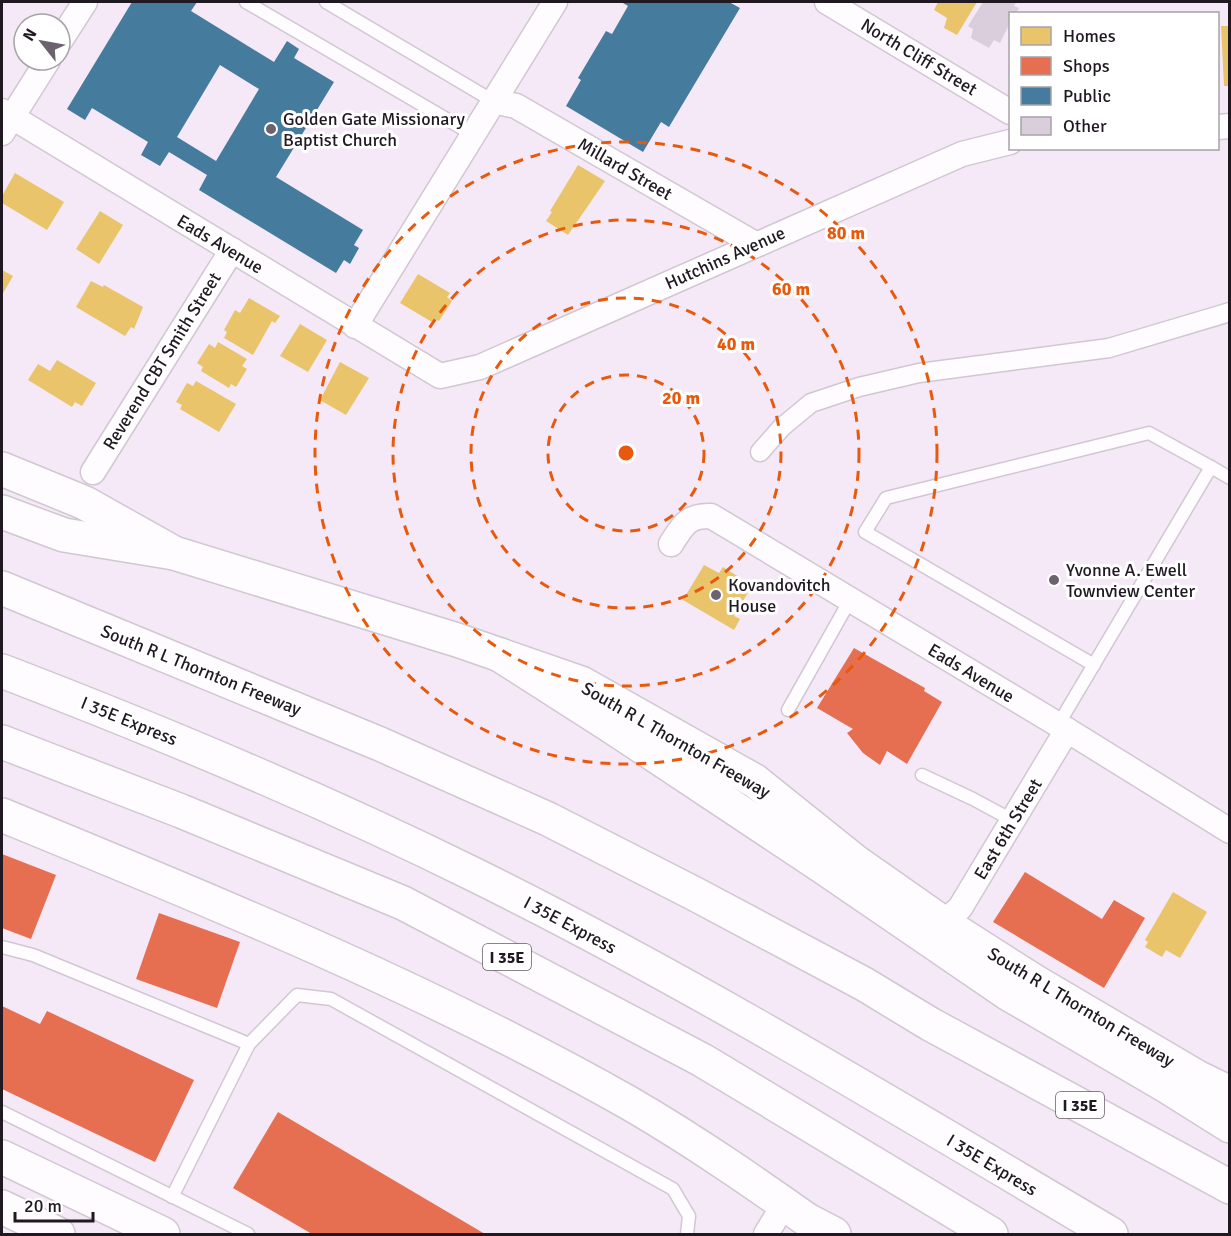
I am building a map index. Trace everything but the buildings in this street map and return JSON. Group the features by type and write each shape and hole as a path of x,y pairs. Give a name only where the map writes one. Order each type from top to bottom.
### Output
{"main road":[{"name":"South R L Thornton Freeway","path":"2,469 85,503 174,554 457,640 581,683 755,781 856,862 943,923 1034,981 1197,1077 1230,1093"},
{"path":"2,512 64,535 174,554"},
{"name":"South R L Thornton Freeway","path":"2,588 380,744 548,819 853,979 930,1024 1230,1187"},
{"path":"500,655 823,867 1007,993 1230,1126"},
{"name":"I 35E Express","path":"2,671 273,780 474,874 662,973 1111,1234"},
{"name":"I 35E","path":"2,742 181,811 403,903 702,1060 991,1234"},
{"path":"2,815 313,945 450,1009 628,1103 722,1160 814,1226"},
{"path":"2,1157 163,1234"},
{"path":"2,1207 58,1234"}],"street":[{"path":"72,22 85,2"},
{"path":"355,326 555,2"},
{"name":"North Cliff Street","path":"827,2 1009,111"},
{"path":"5,120 39,72"},
{"name":"Millard Street","path":"493,101 516,106 755,244"},
{"name":"Eads Avenue","path":"5,120 232,250 440,376"},
{"name":"Hutchins Avenue","path":"440,376 480,368 962,154 1009,142"},
{"name":"Reverend CBT Smith Street","path":"93,472 232,250"},
{"path":"760,452 782,427 811,403 859,387 919,373 1109,348 1230,312"},
{"name":"Eads Avenue","path":"671,544 683,525 697,515 711,516 1230,831"},
{"name":"East 6th Street","path":"943,923 960,909 1062,728"},
{"path":"766,1234 814,1226"}],"lane":[{"path":"246,2 472,134"},
{"path":"326,2 493,101"},
{"path":"1094,665 865,532 886,498 1149,433 1230,478"},
{"path":"1062,728 1094,665 1211,467"},
{"path":"788,710 850,600"},
{"path":"922,775 1012,820"},
{"path":"2,947 33,955 249,1044"},
{"path":"172,1197 249,1044 297,995 331,999 673,1189 689,1216 687,1234"},
{"path":"2,1112 248,1234"}],"place":[{"name":"Golden Gate Missionary Baptist Church","path":"271,129"},
{"name":"Yvonne A. Ewell Townview Center","path":"1054,580"},
{"name":"Kovandovitch House","path":"716,595"}]}
